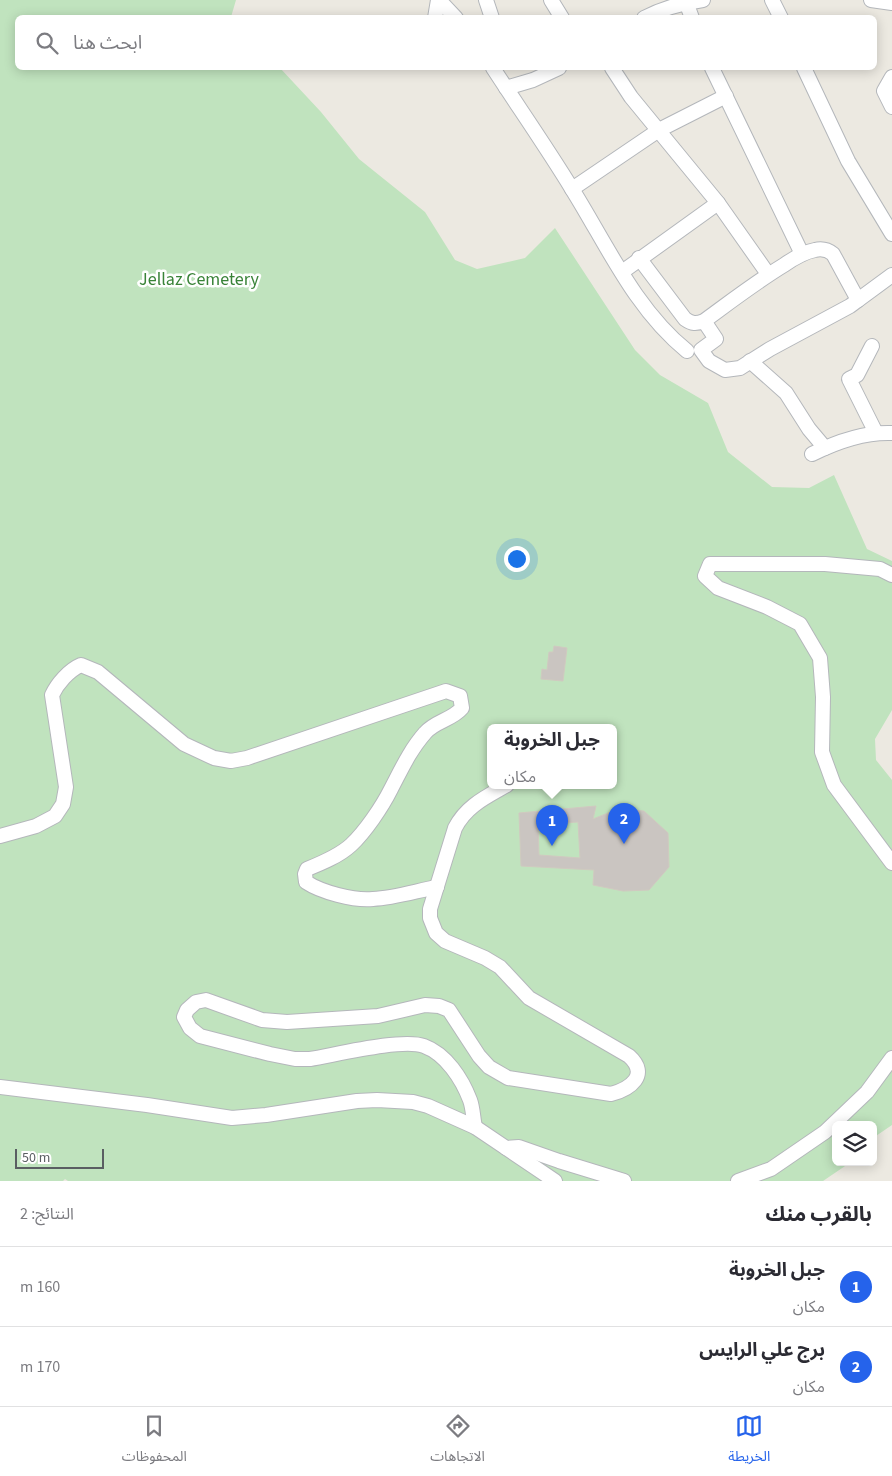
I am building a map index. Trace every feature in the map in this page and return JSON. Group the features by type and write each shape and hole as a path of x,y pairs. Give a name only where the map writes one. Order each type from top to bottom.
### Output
{"street":[{"path":"436,15 439,0"},
{"path":"439,0 453,15"},
{"path":"486,0 491,15"},
{"path":"647,15 657,5 703,0"},
{"path":"772,0 780,15"},
{"path":"871,0 892,3"},
{"path":"556,2 561,15"},
{"path":"686,2 691,15"},
{"path":"493,70 572,189 636,294 671,338 687,351"},
{"path":"506,88 533,80 555,70"},
{"path":"613,70 632,97 718,203 768,274"},
{"path":"713,70 802,254"},
{"path":"805,70 848,161 892,234"},
{"path":"892,77 884,91 892,107"},
{"path":"572,189 659,130 726,96"},
{"path":"622,272 718,203"},
{"path":"639,258 685,319 696,324 704,321 768,274 802,254 816,250 829,251 833,254 858,300"},
{"path":"704,321 716,339 701,350 709,361 725,370 740,368 770,349 798,336 850,306 892,275"},
{"path":"872,346 857,375 849,379 876,433"},
{"path":"750,361 786,393 809,429 819,451 838,443 876,433 892,433"},
{"path":"892,575 880,569 825,564 710,564 705,576 718,588 767,607 800,624 820,658 823,697 822,752 834,785 892,863"},
{"path":"0,836 36,826 55,816 63,804 66,787 52,695 55,687 75,667 81,665 98,672 184,744 214,758 231,761 247,758 446,691 460,696 462,708 457,714 432,725 424,734 365,829 350,845 324,862 307,869 305,874 306,882 316,889 372,900 438,887"},
{"path":"475,1127 470,1102 461,1082 447,1062 435,1051 422,1045 401,1044 310,1059 295,1058 200,1036 190,1028 184,1017 187,1010 196,1002 206,1000 262,1020 287,1022 378,1016 425,1005 439,1006 449,1010 479,1056 489,1067 508,1078 611,1094 624,1090 635,1083 638,1073 636,1062 629,1056 529,998 500,968 485,958 446,941 436,933 430,918 430,909 455,828 460,818 471,806 501,789"},
{"path":"738,1181 771,1169 825,1132 866,1092 892,1058"},
{"path":"0,1087 147,1105 232,1118 357,1101 396,1100 413,1102 428,1106 475,1127 555,1181"},
{"path":"506,1148 520,1147 624,1181"}],"green space":[{"name":"Jellaz Cemetery","path":"0,0 236,0 232,15 15,15 15,70 282,70 321,112 359,159 425,212 455,260 477,269 525,258 555,228 635,350 660,375 708,403 728,452 772,487 809,488 834,475 867,549 892,561 892,710 875,739 876,760 892,780 892,1125 877,1135 877,1121 832,1121 832,1166 845,1166 823,1181 68,1181 65,1179 63,1181 0,1181"}],"building":[{"path":"554,646 567,648 563,681 541,679 542,669 547,670 549,652 553,652"},
{"path":"596,806 593,819 618,809 644,811 668,833 669,867 649,890 623,891 593,885 594,870 521,866 519,813","holes":["578,822 580,858 539,855 538,825"]}],"place":[{"name":"برج علي الرايس","path":"624,844"},
{"name":"جبل الخروبة","path":"552,846"}]}
